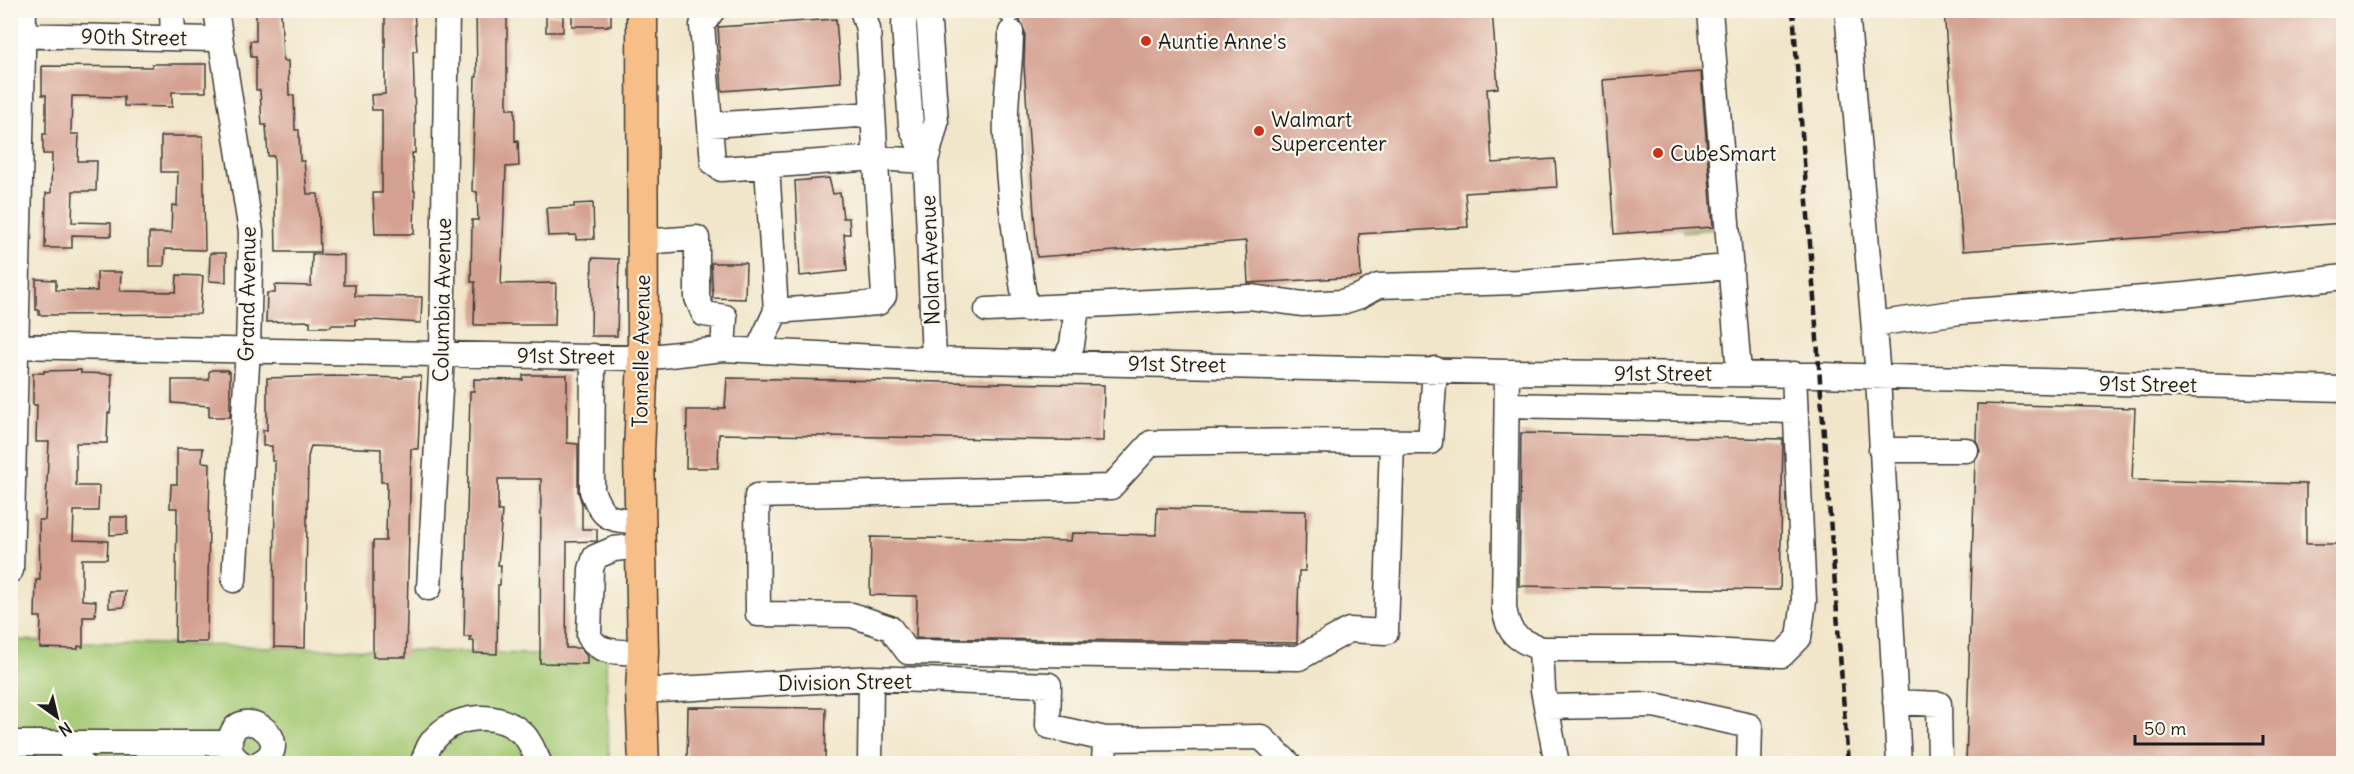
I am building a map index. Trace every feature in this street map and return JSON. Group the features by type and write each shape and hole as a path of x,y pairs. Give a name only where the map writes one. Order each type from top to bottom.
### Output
{"main road":[{"name":"Tonnelle Avenue","path":"642,10 643,358 639,452 643,653 641,691 644,764"}],"street":[{"path":"10,570 17,35 24,10"},
{"path":"172,10 172,38"},
{"name":"Grand Avenue","path":"216,10 251,232 248,349 234,580"},
{"name":"Columbia Avenue","path":"429,588 442,354 447,10"},
{"path":"713,10 702,25 713,163 721,169 876,158 926,161"},
{"name":"Nolan Avenue","path":"928,10 936,123 926,161 934,360"},
{"path":"1710,10 1739,373"},
{"path":"1847,10 1878,377 1899,764"},
{"path":"776,311 878,303 884,296 865,20 905,18"},
{"name":"Nolan Avenue","path":"905,18 911,126 926,161"},
{"path":"1010,18 1011,63 1005,132 1026,309"},
{"name":"90th Street","path":"17,35 214,39 220,42"},
{"path":"710,125 873,114"},
{"path":"758,350 776,311 767,166"},
{"path":"642,242 697,238 697,298 704,314 725,317 723,349"},
{"path":"987,310 1250,297 1303,304 1342,302 1378,286 1518,282 1731,267"},
{"path":"1874,324 1960,312 2184,295 2343,277"},
{"path":"1064,362 1072,345 1077,307"},
{"name":"91st Street","path":"13,346 643,358 723,349 934,360 1507,372 1788,374 2343,389"},
{"path":"593,356 592,491 600,510 607,518 640,534"},
{"path":"907,679 908,652 890,628 852,615 758,614 757,496 1112,487 1151,443 1430,442 1435,369"},
{"path":"1507,372 1504,608 1507,627 1516,638 1541,649 1675,649 1782,655 1799,638 1804,601 1795,411 1788,374"},
{"path":"1508,405 1795,411"},
{"path":"908,652 1299,658 1349,630 1386,632 1392,442"},
{"path":"1881,450 1966,450"},
{"path":"640,534 595,557 591,569 589,636 592,643 603,650 643,653"},
{"path":"1541,649 1543,690 1557,764"},
{"path":"870,764 871,678"},
{"name":"Division Street","path":"641,691 871,678 1049,686 1048,726 1106,739"},
{"path":"1895,702 1939,704 1940,764"},
{"path":"1547,707 1654,705 1750,726 1749,764"},
{"path":"422,764 432,741 452,725 476,717 499,720 524,735 540,764"},
{"path":"243,764 233,756 229,743 240,725 254,723 261,725 271,735 272,743 268,756 258,764"},
{"path":"1104,764 1106,739 1261,737 1289,764"},
{"path":"10,743 229,743"},
{"path":"65,743 82,764"}],"green space":[{"path":"1703,80 1706,80 1716,229 1683,232 1682,229 1714,226"},
{"path":"11,640 606,656 609,763 11,764"}],"building":[{"path":"256,10 281,10 283,61 288,61 289,95 294,95 295,130 299,130 300,161 304,161 307,194 318,194 320,252 276,252 274,156 268,156 266,125 262,125 260,90 256,90 256,57 251,57 250,41 256,41"},
{"path":"385,10 414,10 417,51 413,51 414,234 375,234 373,193 382,193 382,110 372,110 371,95 385,94"},
{"path":"476,10 507,10 507,109 515,109 515,141 518,140 519,166 506,167 501,284 556,283 555,325 474,325 475,282 471,282 472,220 478,220 477,192 472,191 475,77 477,77"},
{"path":"572,10 611,10 611,26 572,26"},
{"name":"Walmart Supercenter","path":"1024,10 1492,10 1498,88 1487,89 1492,163 1555,159 1557,187 1465,193 1468,227 1359,234 1361,277 1248,283 1246,241 1037,257 1024,65 1025,32 1020,21"},
{"path":"1944,10 2343,10 2343,223 1963,251"},
{"path":"546,15 563,15 563,32 546,32"},
{"path":"836,19 841,82 722,91 718,27"},
{"path":"152,64 206,64 206,92 172,92 172,107 124,106 124,97 72,96 71,134 79,134 78,161 97,161 96,191 73,191 72,222 111,223 111,236 72,235 72,248 45,248 46,193 51,193 52,154 43,154 43,134 46,134 46,95 42,95 42,66 152,67"},
{"name":"CubeSmart","path":"1701,72 1713,227 1614,234 1603,80"},
{"path":"161,136 203,136 205,250 165,249 164,266 149,266 149,233 171,233 172,205 177,206 178,172 161,172"},
{"path":"829,178 833,194 840,193 843,218 849,218 850,234 844,234 847,271 800,276 795,181"},
{"path":"593,203 594,239 576,240 576,235 548,236 546,208 574,207 574,204"},
{"path":"210,253 226,253 226,282 209,281"},
{"path":"312,254 344,255 344,285 355,285 355,296 422,297 421,323 355,319 355,325 310,327 310,321 266,322 267,293 275,293 275,285 311,286"},
{"path":"592,258 619,259 617,336 591,336"},
{"path":"711,263 746,263 745,299 713,298"},
{"path":"97,272 121,272 120,291 176,292 177,275 203,276 200,314 39,315 39,310 36,310 36,279 56,280 56,290 97,291"},
{"path":"81,370 81,373 112,374 111,406 110,413 108,413 107,443 76,443 76,486 99,486 98,511 74,511 73,540 108,541 107,559 82,559 82,600 96,601 95,617 83,617 83,647 78,646 78,649 40,648 41,617 35,617 36,580 40,580 39,520 45,520 49,442 36,442 37,405 33,405 33,373"},
{"path":"212,370 230,372 230,417 209,417 209,406 172,403 172,380 209,380 209,372"},
{"path":"523,375 567,375 567,443 578,444 578,491 582,504 582,529 597,529 597,541 567,542 566,648 580,648 587,656 587,664 540,663 541,479 498,479 498,511 502,511 498,565 501,565 500,585 498,585 497,654 474,653 474,641 470,641 471,637 464,637 470,391 474,391 474,379 523,380"},
{"path":"333,376 402,378 420,376 421,379 418,449 411,449 406,657 373,657 373,541 386,541 387,482 381,482 381,449 311,446 308,457 305,648 274,647 275,461 272,461 272,446 263,446 263,430 267,430 267,378"},
{"path":"727,378 1104,385 1103,441 719,434 718,468 686,468 687,410 725,408"},
{"path":"1977,404 2135,408 2132,480 2306,484 2306,544 2343,544 2343,764 1966,764 1975,460 1980,451 1976,440"},
{"path":"1521,433 1783,439 1780,590 1519,586"},
{"path":"177,448 203,448 202,462 210,463 207,642 175,642 177,508 170,508 171,484 177,484"},
{"path":"1157,508 1306,511 1305,571 1299,571 1297,643 916,638 917,596 870,595 871,537 1071,541 1072,533 1156,535"},
{"path":"110,517 127,517 127,534 110,535"},
{"path":"109,591 125,591 124,607 109,608"},
{"path":"688,707 826,708 825,764 687,764"}],"railway":[{"path":"1793,10 1848,764"}],"place":[{"name":"Auntie Anne's","path":"1146,41"},
{"name":"Walmart Supercenter","path":"1259,131"},
{"name":"CubeSmart","path":"1658,153"}]}
